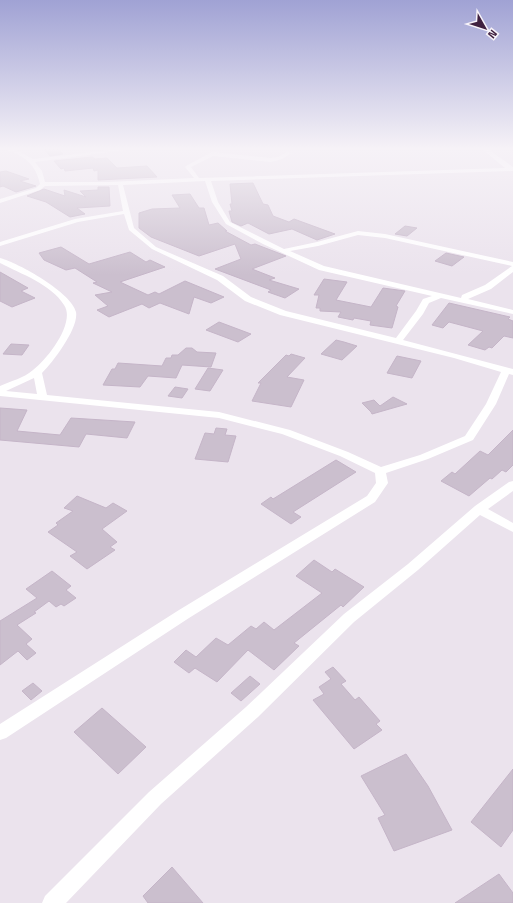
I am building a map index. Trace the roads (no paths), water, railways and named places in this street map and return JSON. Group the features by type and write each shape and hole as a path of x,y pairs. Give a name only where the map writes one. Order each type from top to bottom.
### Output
{"street":[{"path":"0,200 31,191"},
{"path":"0,393 219,415 286,432 344,454 380,472 424,457 469,438 510,371 458,356 283,313 248,299 220,278 154,248 131,229 122,191"},
{"path":"210,191 221,215 228,223 282,251 322,268 513,312"},
{"path":"0,244 77,220 126,212"},
{"path":"282,251 318,244 358,233 385,236 513,264"},
{"path":"0,260 56,293 67,302 73,315 71,324 63,341 37,373 0,390"},
{"path":"463,300 465,297 488,287 513,268"},
{"path":"421,291 426,301"},
{"path":"398,341 420,312 426,301 441,295"},
{"path":"37,373 43,397"},
{"path":"0,733 261,565 370,499 382,483 380,472"},
{"path":"52,903 154,798 252,712 349,618 413,566 479,509 513,485"},
{"path":"479,509 513,528"}]}
